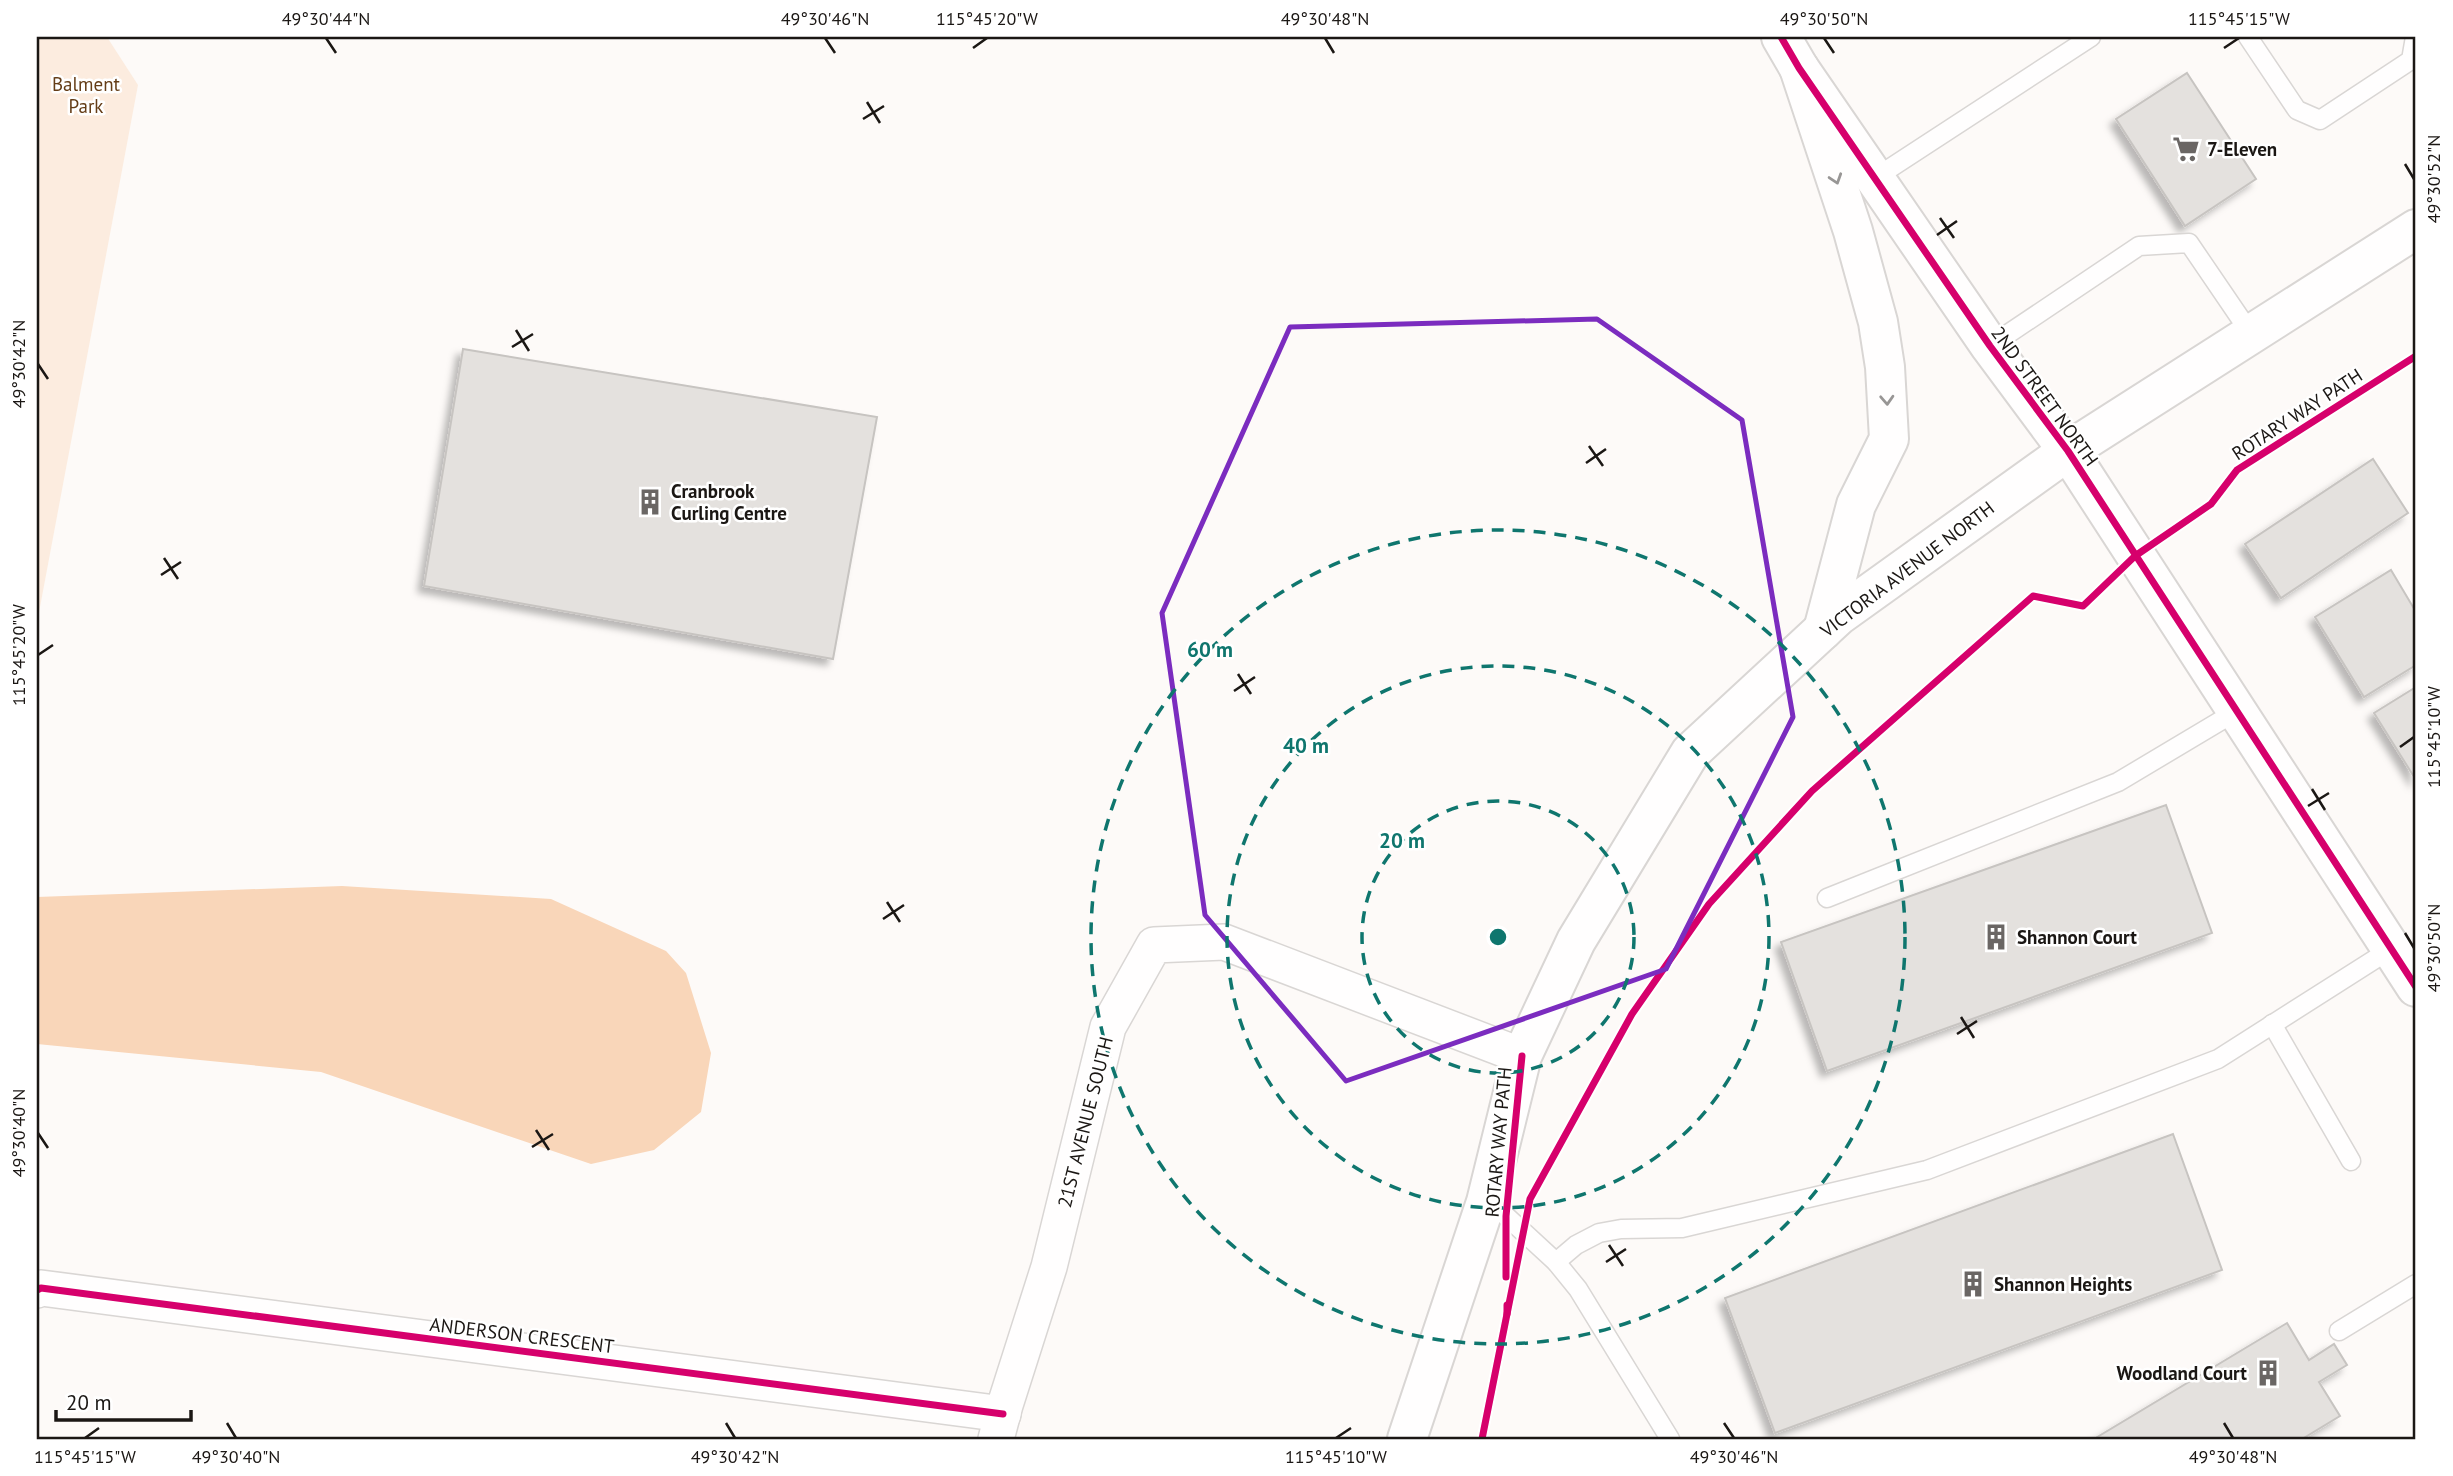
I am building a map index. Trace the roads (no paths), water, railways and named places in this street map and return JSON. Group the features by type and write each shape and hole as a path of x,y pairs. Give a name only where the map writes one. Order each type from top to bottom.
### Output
{"main road":[{"name":"2ND STREET NORTH","path":"1790,52 1990,346 2068,451 2416,987"},
{"path":"1790,52 1853,230 1878,322 1885,367 1889,439 1856,505 1823,630"},
{"name":"VICTORIA AVENUE NORTH","path":"1407,1439 1486,1202 1522,1056 1576,941 1690,754 1838,616 2068,451 2416,229"}],"street":[{"name":"21ST AVENUE SOUTH","path":"1000,1427 1049,1267 1108,1027 1154,945 1224,942 1522,1056"},
{"name":"ANDERSON CRESCENT","path":"37,1290 55,1290 1000,1427"}],"lane":[{"path":"1875,178 2091,37"},
{"path":"2248,37 2297,110 2320,120 2411,60 2415,37"},
{"path":"1990,346 2139,246 2189,243 2251,334"},
{"path":"1827,898 2118,782 2237,711"},
{"path":"1556,1262 1576,1245 1599,1233 1621,1229 1682,1228 1927,1170 2218,1059 2391,949"},
{"path":"2272,1024 2351,1161"},
{"path":"1486,1202 1506,1216 1556,1262 1578,1289 1670,1439"},
{"path":"2339,1331 2416,1284"}],"place":[{"name":"7-Eleven","path":"2186,149"},
{"name":"Cranbrook Curling Centre","path":"650,502"},
{"name":"Shannon Court","path":"1996,937"},
{"name":"Shannon Heights","path":"1973,1284"},
{"name":"Woodland Court","path":"2268,1373"}],"park label":[{"name":"Balment Park","path":"86,95"}]}
